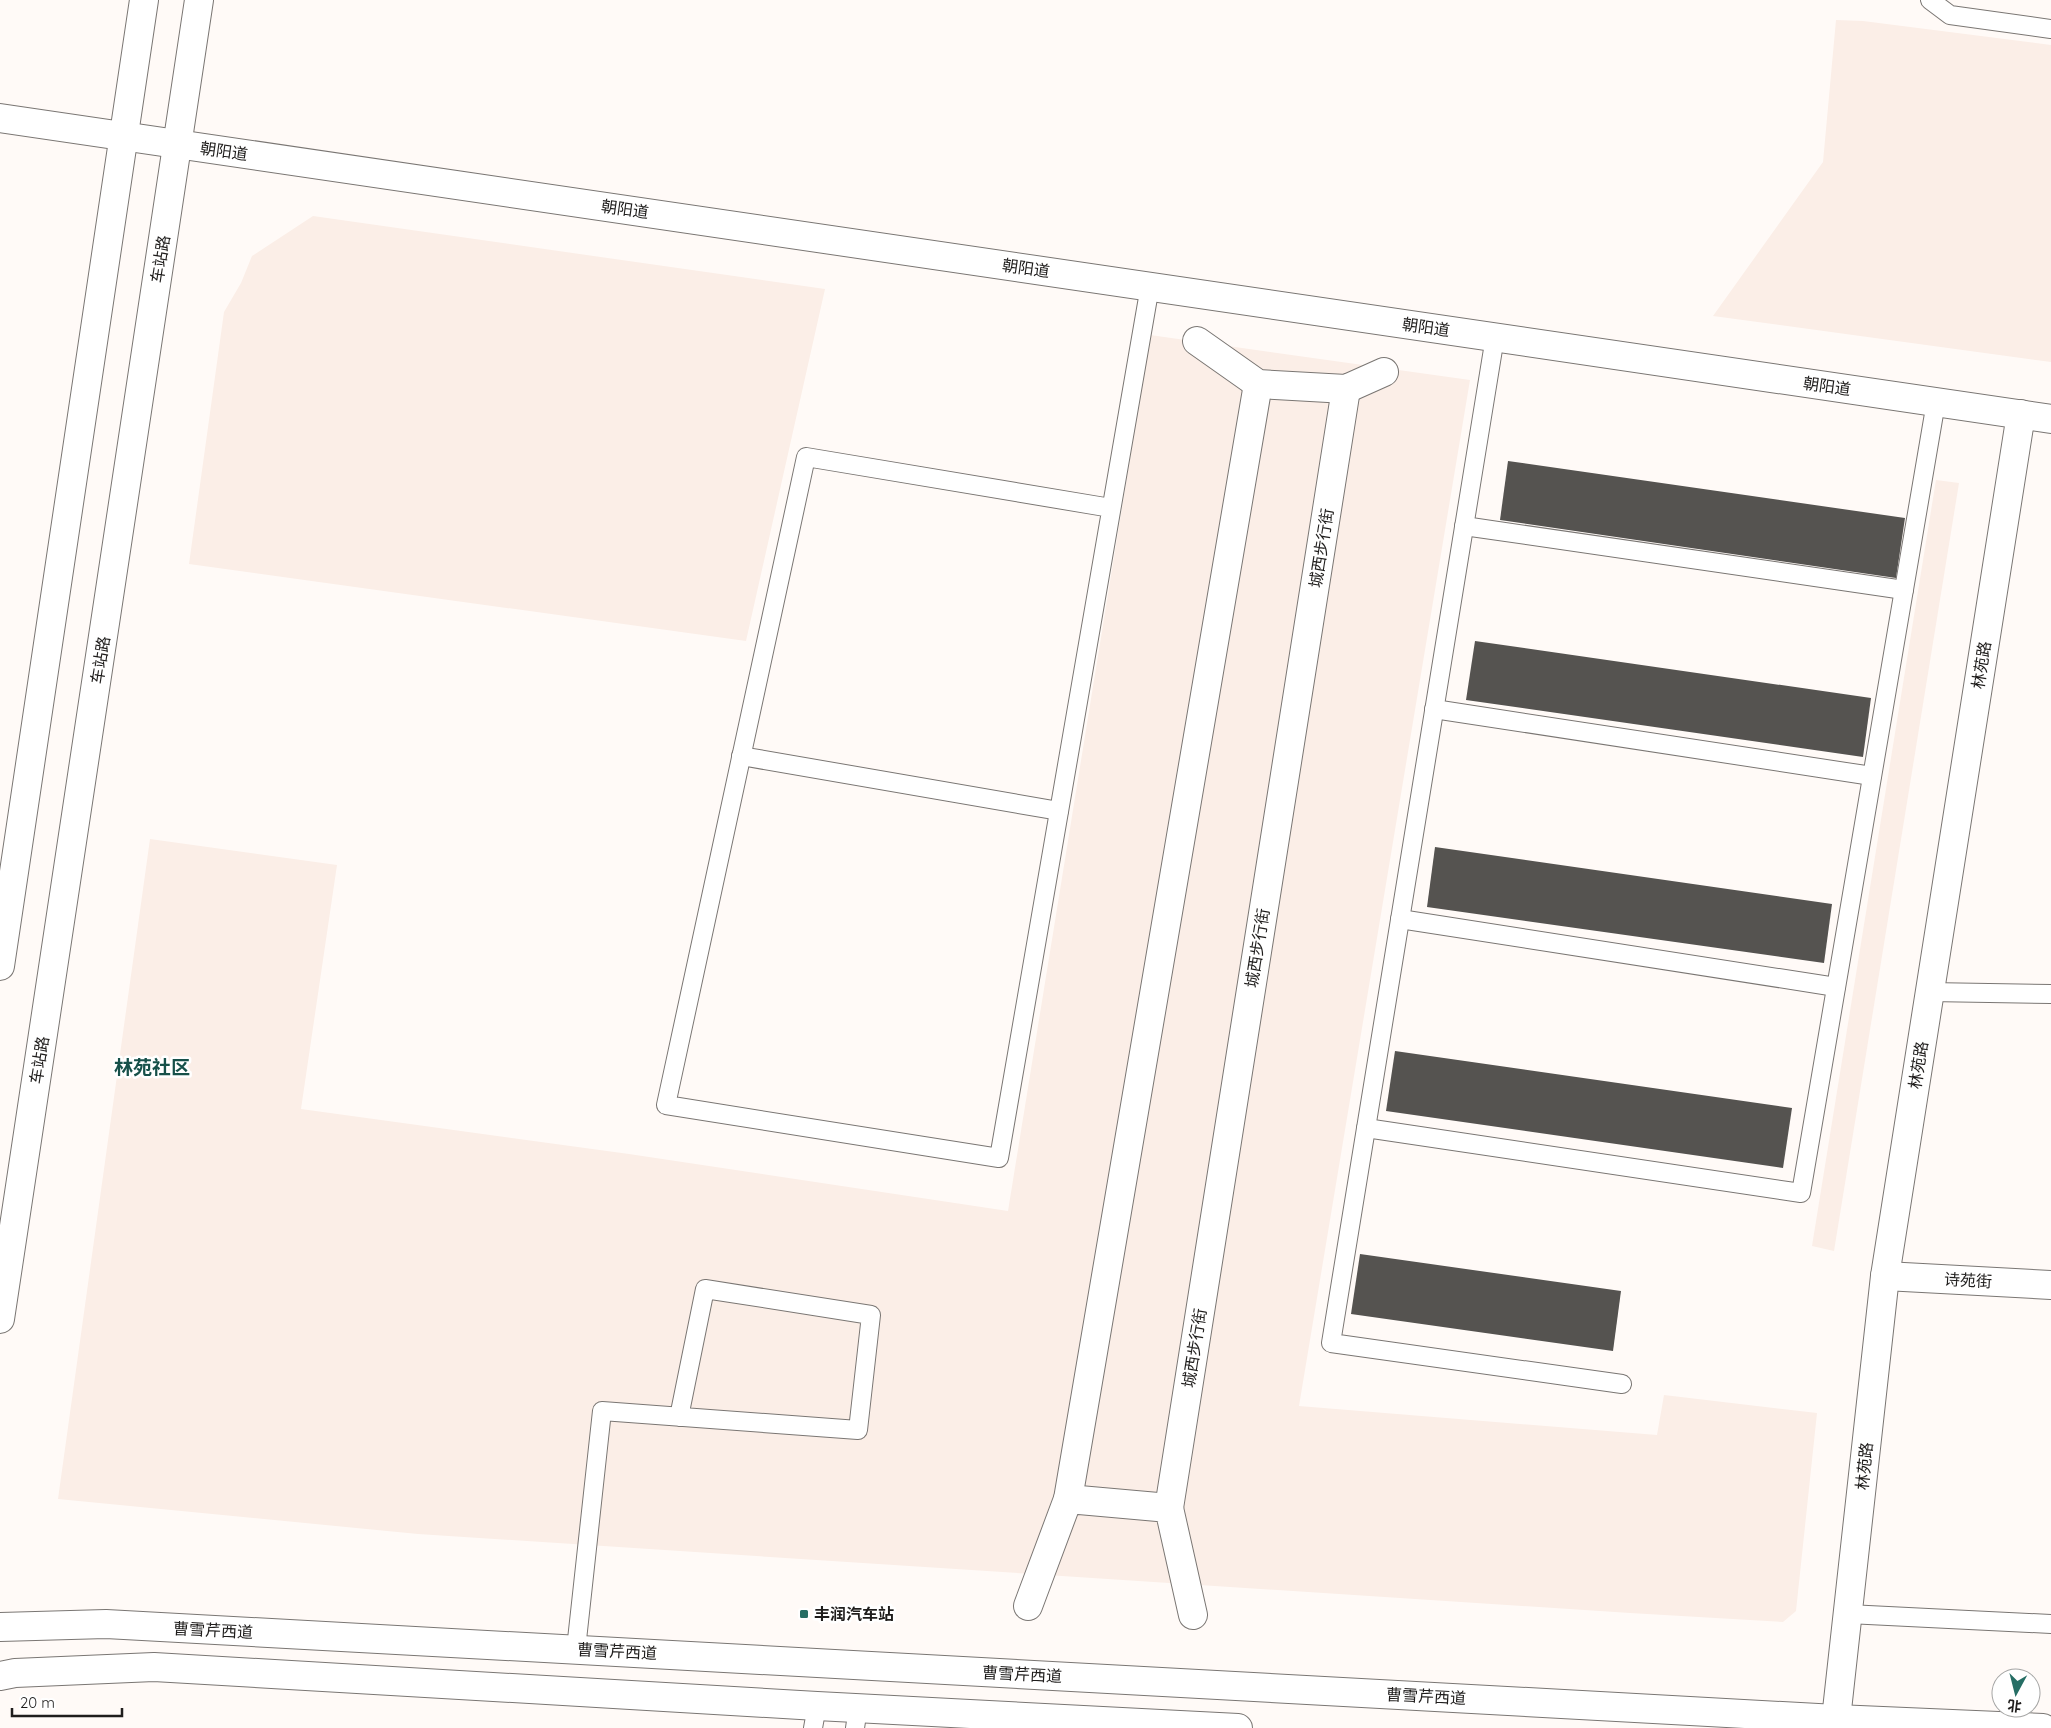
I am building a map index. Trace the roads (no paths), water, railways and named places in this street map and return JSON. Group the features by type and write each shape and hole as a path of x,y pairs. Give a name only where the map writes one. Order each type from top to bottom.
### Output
{"street":[{"path":"0,966 144,0"},
{"name":"车站路","path":"0,1319 199,0"},
{"name":"朝阳道","path":"0,118 2051,419"},
{"path":"1197,341 1258,384 1346,389 1384,372"},
{"path":"1028,1606 1068,1499 1258,384"},
{"name":"城西步行街","path":"1168,1508 1346,389"},
{"name":"林苑路","path":"1836,1719 1884,1276 2021,414"},
{"name":"诗苑街","path":"1884,1276 2051,1284"},
{"path":"1068,1499 1168,1508 1193,1615"},
{"name":"曹雪芹西道","path":"0,1627 106,1624 1836,1719 2043,1728"},
{"path":"0,1676 15,1673 154,1667 815,1717 1238,1728"}],"lane":[{"path":"1930,0 1950,15 2051,29"},
{"path":"1111,508 806,457 666,1105 999,1158 1150,286"},
{"path":"1495,337 1331,1343 1622,1384"},
{"path":"1366,1128 1801,1193 1936,402"},
{"path":"1464,526 1904,590"},
{"path":"1434,709 1872,776"},
{"path":"742,756 1059,811"},
{"path":"1400,919 1836,987"},
{"path":"1929,992 2051,994"},
{"path":"576,1649 602,1411 858,1430 871,1315 705,1289 679,1416"},
{"path":"1848,1614 2051,1624"}],"place":[{"name":"丰润汽车站","path":"804,1614"}],"district":[{"name":"林苑社区","path":"152,1067"}]}
